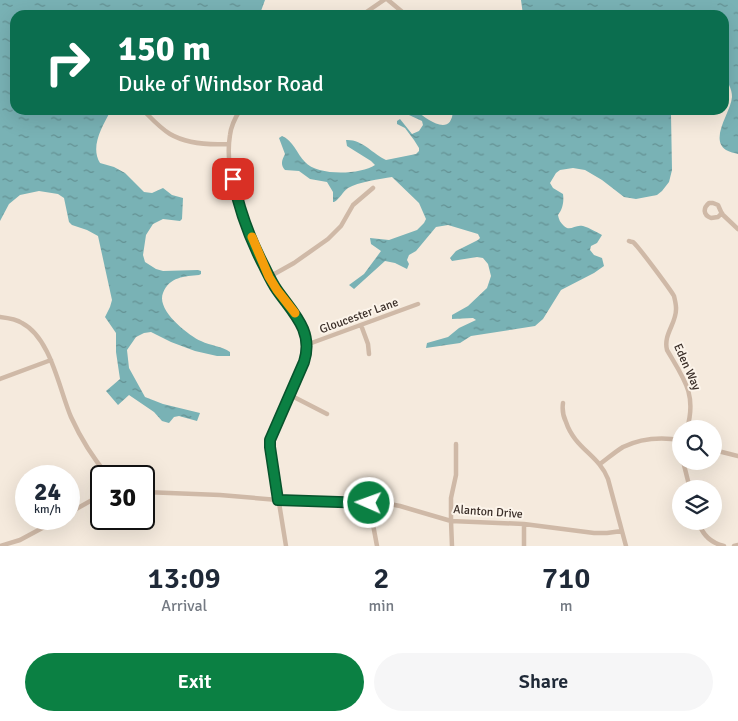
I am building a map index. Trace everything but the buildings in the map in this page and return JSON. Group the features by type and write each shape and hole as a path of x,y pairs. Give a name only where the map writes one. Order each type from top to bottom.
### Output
{"street":[{"path":"369,10 384,0"},
{"path":"388,0 400,10"},
{"path":"149,115 157,124 176,137 209,144 229,144"},
{"path":"238,115 232,126 229,144 236,196 269,277 298,319 305,336 306,353 304,362 270,440 286,546"},
{"path":"269,277 294,263 328,239 341,226 352,205 373,188"},
{"path":"722,213 715,218 708,217 706,216 706,206 709,203 718,205 722,213 738,229"},
{"name":"Eden Way","path":"629,241 634,243 671,292 676,302 676,312 666,345 689,391 691,408 689,420"},
{"name":"Gloucester Lane","path":"306,345 418,304"},
{"path":"0,317 21,322 39,338 51,360 77,430 100,465"},
{"path":"361,325 368,344 368,354"},
{"path":"0,379 51,360"},
{"path":"290,395 327,414"},
{"path":"563,403 563,414 574,438 605,470 626,546"},
{"path":"600,464 624,447 657,438 672,439"},
{"path":"452,546 451,498 456,475 456,444"},
{"path":"722,452 738,456"},
{"name":"Alanton Drive","path":"155,492 278,500 384,503 451,521 524,524 594,533 622,530"},
{"path":"369,503 377,546"},
{"path":"524,524 524,546"},
{"path":"0,546 20,540 39,530"},
{"path":"702,530 708,538 724,546"}],"water":[{"path":"0,0 265,0 261,10 10,10 10,115 109,115 98,137 96,150 100,163 125,173 144,192 152,193 163,188 172,195 183,198 182,219 180,221 163,219 153,224 146,235 143,255 145,262 163,271 201,271 199,275 178,278 169,284 163,293 164,307 181,328 205,343 227,350 230,352 230,356 217,356 195,351 151,332 136,337 127,350 129,368 145,397 163,404 200,413 197,421 179,416 174,417 169,423 162,421 154,412 129,395 118,405 106,391 120,379 116,352 116,333 105,317 112,300 98,236 69,222 64,198 58,194 39,191 20,195 9,204 0,221"},
{"path":"521,0 738,0 738,154 726,150 721,145 720,139 722,125 726,115 729,115 732,97 729,85 729,10 522,10"},
{"path":"409,115 422,115 432,122 444,125 448,123 452,115 671,115 672,170 669,182 662,191 657,195 636,199 624,197 585,170 573,168 560,170 550,183 553,188 563,194 563,205 558,215 559,220 566,228 583,226 602,235 597,243 591,246 590,250 594,255 602,258 604,266 561,290 543,319 535,326 471,336 460,343 426,348 427,343 448,337 459,328 476,320 473,318 452,319 452,315 468,306 487,288 491,276 488,264 483,258 477,257 452,261 450,258 456,251 478,240 480,238 478,234 448,225 436,227 416,251 409,255 407,269 395,263 385,261 354,289 349,285 364,274 381,251 371,244 370,238 389,240 417,230 426,219 419,203 392,177 352,186 333,202 333,192 327,182 310,179 299,171 285,170 282,162 285,154 279,138 282,136 286,138 302,159 311,167 328,172 359,171 375,165 347,146 346,140 362,144 386,160 416,154 419,148 405,128 397,124 397,121 400,119 412,134 419,131 423,125 422,121"}],"slow traffic":[{"path":"252,237 269,277 295,313"}],"route":[{"path":"233,179 236,196 262,264 277,290 296,314 305,336 306,353 304,362 270,440 278,500 369,503"}]}
